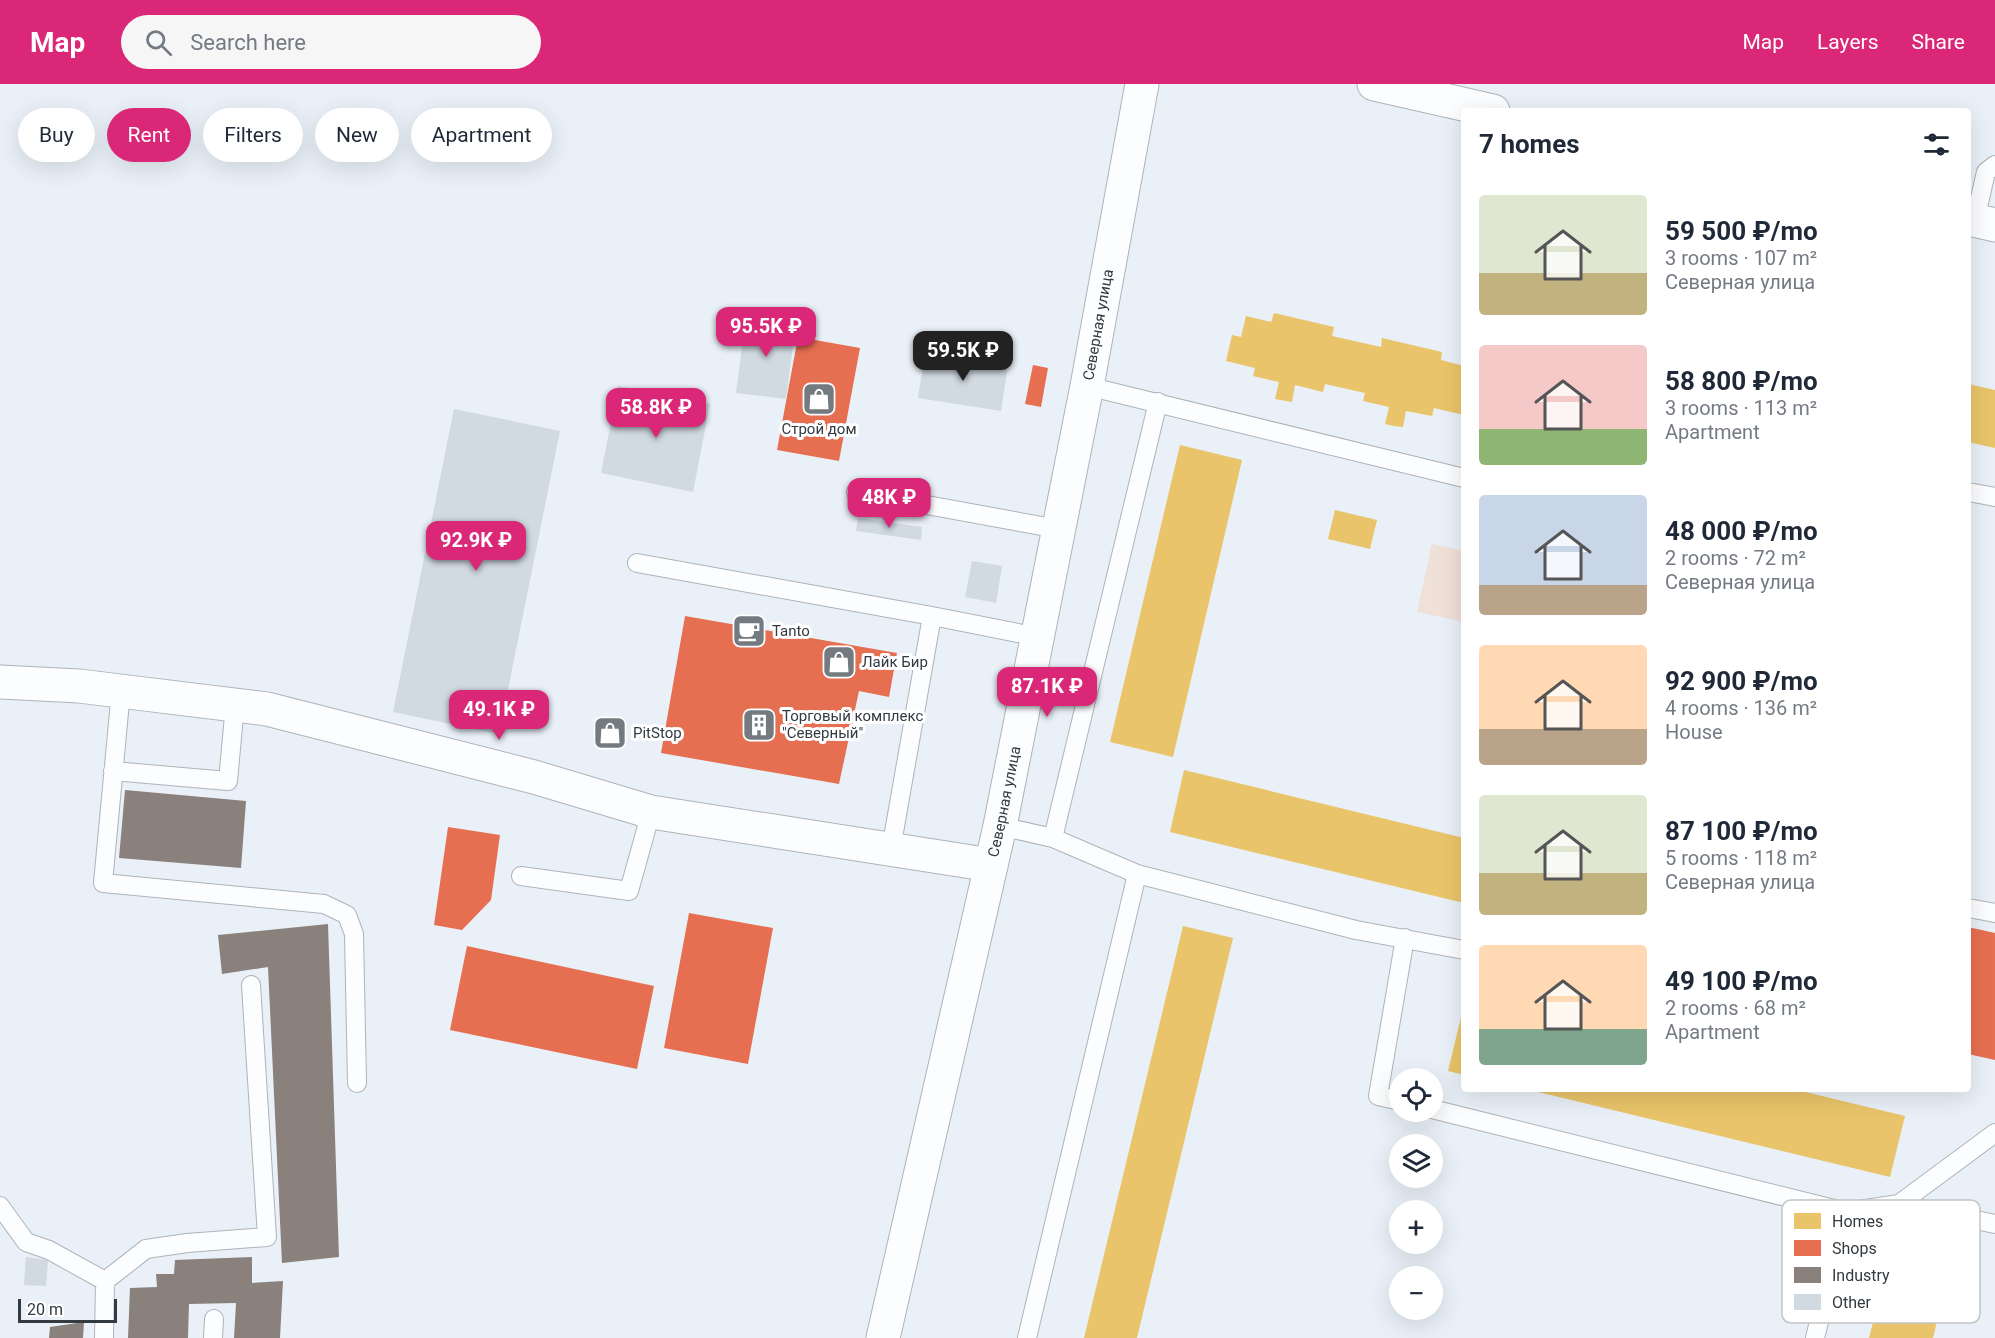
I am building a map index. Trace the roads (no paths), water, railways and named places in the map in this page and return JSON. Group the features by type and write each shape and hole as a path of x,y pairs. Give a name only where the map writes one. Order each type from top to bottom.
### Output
{"street":[{"name":"Северная улица","path":"883,1338 1000,826 1087,386 1142,84"},
{"path":"1374,84 1480,108"},
{"path":"0,682 79,686 267,709 534,777 651,812 991,865"}],"lane":[{"path":"1979,221 1986,172 1995,165"},
{"path":"1087,386 1461,477"},
{"path":"1053,838 1158,402"},
{"path":"856,492 1058,529"},
{"path":"1971,493 1995,497"},
{"path":"637,563 1038,637"},
{"path":"891,849 932,616"},
{"path":"121,691 103,883 324,904 347,915 354,934 357,1083"},
{"path":"113,771 228,781 235,705"},
{"path":"521,876 629,891 651,812"},
{"path":"1000,826 1053,838 1137,874 1356,930 1461,949"},
{"path":"1027,1338 1137,874"},
{"path":"1971,909 1995,913"},
{"path":"1389,1098 1378,1096 1405,938"},
{"path":"105,1281 146,1249 187,1243 267,1237 251,985"},
{"path":"1443,1112 1798,1200"},
{"path":"1904,1200 1995,1133"},
{"path":"0,1206 26,1242 49,1250 105,1281"},
{"path":"1980,1221 1995,1224"},
{"path":"104,1338 105,1281"},
{"path":"213,1338 214,1319"},
{"path":"1815,1338 1819,1323"}],"place":[{"name":"Строй дом","path":"819,399"},
{"name":"Tanto","path":"749,631"},
{"name":"Лайк Бир","path":"839,662"},
{"name":"Торговый комплекс \"Северный\"","path":"759,725"},
{"name":"PitStop","path":"610,733"}]}
